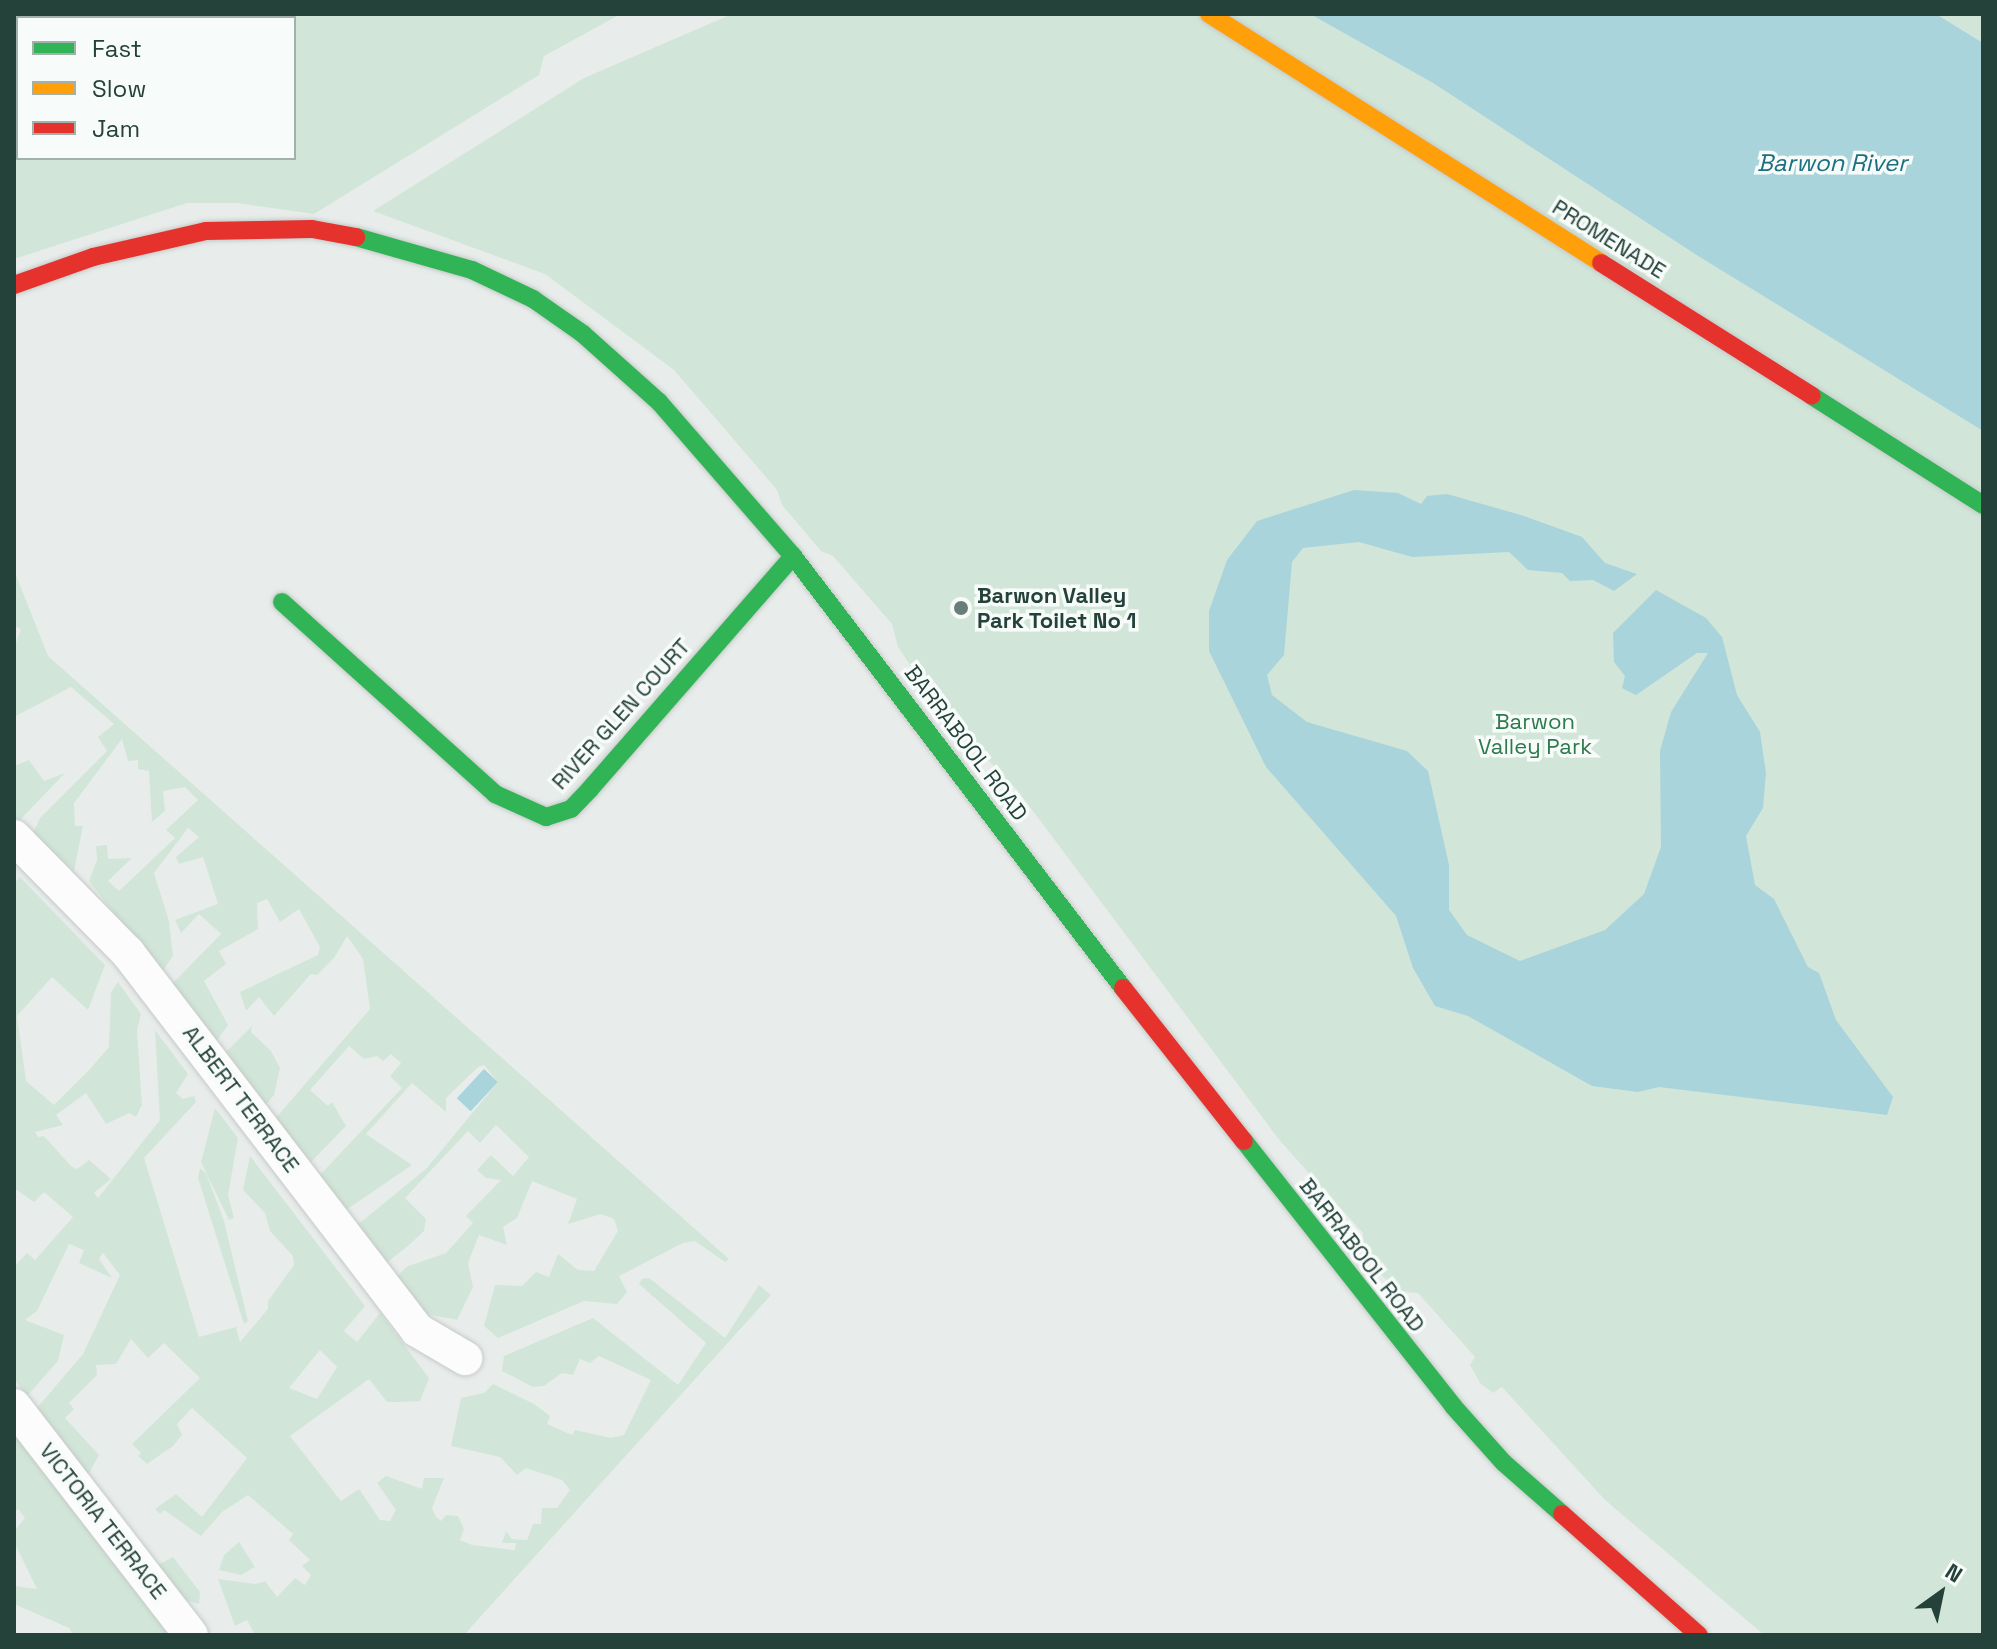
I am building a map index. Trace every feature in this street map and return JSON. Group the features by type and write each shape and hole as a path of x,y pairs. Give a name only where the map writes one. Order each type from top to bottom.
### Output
{"street":[{"name":"PROMENADE","path":"1209,14 1983,505"},
{"name":"BARRABOOL ROAD","path":"14,285 152,242 268,227 390,243 472,270 533,299 594,344 659,402 793,556 1405,1350 1504,1463 1699,1635"},
{"name":"RIVER GLEN COURT","path":"282,602 495,794 546,817 571,809 590,789 793,556"},
{"name":"ALBERT TERRACE","path":"14,837 119,943 417,1330 465,1358"},
{"name":"VICTORIA TERRACE","path":"14,1406 191,1635"}],"green space":[{"path":"14,14 621,14 544,56 539,75 314,214 237,203 187,203 14,259"},
{"name":"Barwon Valley Park","path":"732,14 1310,14 1433,83 1698,256 1983,431 1983,1635 1764,1635 1605,1500 1502,1387 1493,1393 1480,1383 1470,1365 1475,1357 1418,1293 1400,1292 1377,1271 1362,1245 1363,1233 1280,1141 1018,791 939,709 898,647 892,624 833,556 821,551 782,505 777,490 674,370 545,274 373,211 584,78"},
{"path":"1936,14 1983,14 1983,43"},
{"path":"14,570 48,656 729,1259 725,1262 695,1241 683,1243 619,1276 627,1292 617,1304 584,1301 498,1338 484,1326 495,1285 522,1286 536,1272 549,1277 558,1254 578,1270 594,1271 618,1231 614,1219 601,1214 568,1224 577,1199 532,1181 517,1218 503,1227 507,1245 479,1235 468,1263 473,1287 457,1320 422,1313 396,1278 406,1267 446,1253 473,1223 466,1216 501,1180 486,1178 477,1170 491,1155 513,1176 529,1157 496,1125 480,1143 468,1131 405,1198 426,1219 424,1231 409,1245 384,1265 356,1226 426,1169 498,1082 484,1065 478,1067 446,1098 446,1112 412,1083 366,1134 412,1165 343,1212 318,1177 402,1088 390,1076 401,1063 391,1054 383,1061 377,1056 364,1059 349,1046 310,1090 328,1106 332,1102 346,1126 311,1162 274,1120 370,1009 363,959 347,936 334,958 317,975 311,974 274,1016 259,997 246,1011 240,992 318,955 320,947 299,909 280,922 267,899 257,903 258,929 219,951 226,964 204,981 228,1025 215,1043 172,984 221,934 199,914 181,933 175,920 218,904 203,857 179,864 176,857 199,837 188,828 154,873 169,921 173,956 161,973 89,881 97,860 96,846 107,845 108,859 132,858 108,881 119,891 175,838 166,830 198,800 185,787 163,791 165,811 152,822 149,771 138,769 138,760 128,761 122,739 74,803 75,826 83,826 74,871 33,833 40,818 107,751 98,737 114,724 71,687 14,717 14,648 21,629 14,626"},
{"path":"29,760 44,781 65,773 19,821 14,817 14,766"},
{"path":"20,877 105,965 88,1010 52,977 17,1016 26,1081 54,1105 90,1069 109,1047 111,992 118,982 141,1014 137,1030 142,1105 136,1117 129,1113 106,1124 86,1093 56,1115 63,1125 35,1132 38,1137 44,1136 71,1166 77,1169 89,1160 111,1179 94,1193 98,1198 160,1120 155,1030 188,1074 176,1093 183,1099 194,1096 196,1102 144,1158 199,1337 236,1327 240,1342 268,1309 268,1301 294,1265 293,1256 270,1231 265,1213 243,1190 250,1156 365,1306 344,1331 357,1342 380,1313 429,1378 420,1401 400,1402 387,1402 369,1379 290,1436 341,1501 359,1489 380,1520 390,1521 396,1510 377,1483 386,1476 422,1489 424,1478 444,1478 432,1508 436,1517 441,1521 446,1515 458,1516 464,1529 460,1540 472,1545 515,1550 516,1543 502,1543 506,1531 512,1539 527,1540 533,1524 541,1524 542,1508 557,1508 570,1490 562,1480 526,1468 517,1475 500,1457 451,1446 461,1398 484,1393 493,1384 534,1404 550,1416 547,1424 572,1435 575,1430 611,1438 624,1435 651,1380 599,1356 590,1363 580,1359 573,1375 562,1373 544,1386 533,1387 502,1371 504,1356 593,1318 678,1385 706,1343 639,1284 642,1279 649,1278 725,1338 759,1285 771,1295 464,1635 255,1635 247,1620 235,1626 218,1579 256,1584 265,1581 277,1597 295,1578 305,1585 311,1575 302,1566 310,1560 289,1540 293,1534 248,1495 222,1512 201,1536 164,1510 160,1514 155,1509 176,1494 202,1517 247,1458 192,1408 177,1424 182,1435 173,1446 147,1464 138,1456 141,1453 132,1444 200,1378 164,1343 148,1358 131,1339 116,1364 96,1365 97,1375 69,1403 74,1409 65,1418 99,1455 88,1475 37,1408 83,1354 120,1275 103,1253 99,1259 112,1278 79,1263 84,1250 69,1244 37,1311 25,1320 64,1335 58,1361 27,1396 14,1379 14,1267 27,1253 35,1260 73,1217 44,1192 34,1202 14,1188 14,883","holes":["320,1350 337,1367 317,1399 289,1388"]},
{"path":"252,1026 251,1032 271,1051 280,1068 274,1095 265,1106 224,1054"},
{"path":"215,1108 238,1138 228,1195 234,1218 229,1220 201,1162"},
{"path":"200,1168 206,1173 224,1221 248,1321 244,1324 198,1178"},
{"path":"14,1429 170,1635 73,1635 69,1628 14,1604 14,1586 37,1589 14,1542 14,1531 25,1518 18,1509 14,1512"},
{"path":"239,1542 255,1567 241,1575 219,1570 224,1555"},
{"path":"173,1557 200,1592 199,1604 185,1600 156,1566"}],"water":[{"name":"Barwon River","path":"1310,14 1936,14 1983,43 1983,431 1698,256 1433,83"},
{"path":"1354,490 1398,493 1421,504 1427,496 1447,494 1521,515 1582,537 1605,563 1637,574 1614,591 1593,580 1570,581 1562,573 1528,570 1509,552 1412,557 1359,542 1303,548 1292,562 1284,655 1267,675 1272,695 1307,722 1407,751 1428,771 1449,865 1449,910 1467,935 1520,961 1605,930 1644,894 1661,847 1660,751 1671,712 1708,653 1697,653 1636,695 1622,688 1625,676 1614,662 1613,633 1656,590 1706,618 1722,637 1737,695 1760,732 1766,773 1763,808 1746,836 1755,885 1774,899 1808,967 1819,973 1836,1020 1893,1097 1887,1115 1659,1087 1638,1092 1592,1086 1468,1016 1435,1006 1413,968 1396,916 1266,767 1209,651 1209,611 1227,560 1257,521"},
{"path":"484,1069 498,1082 471,1111 457,1098"}],"traffic: fast":[{"path":"356,237 472,270 533,299 583,334 659,402 793,556 1123,988"},
{"path":"1812,396 1983,505"},
{"path":"282,602 495,794 546,817 571,809 590,789 793,556"},
{"path":"1244,1141 1453,1406 1504,1463 1562,1514"}],"traffic: slow":[{"path":"1209,14 1601,263"}],"traffic: jam":[{"path":"14,285 93,257 206,231 312,229 356,237"},
{"path":"1601,263 1812,396"},
{"path":"1123,988 1244,1141"},
{"path":"1562,1514 1699,1635"}],"place":[{"name":"Barwon Valley Park Toilet No 1","path":"961,608"}]}
